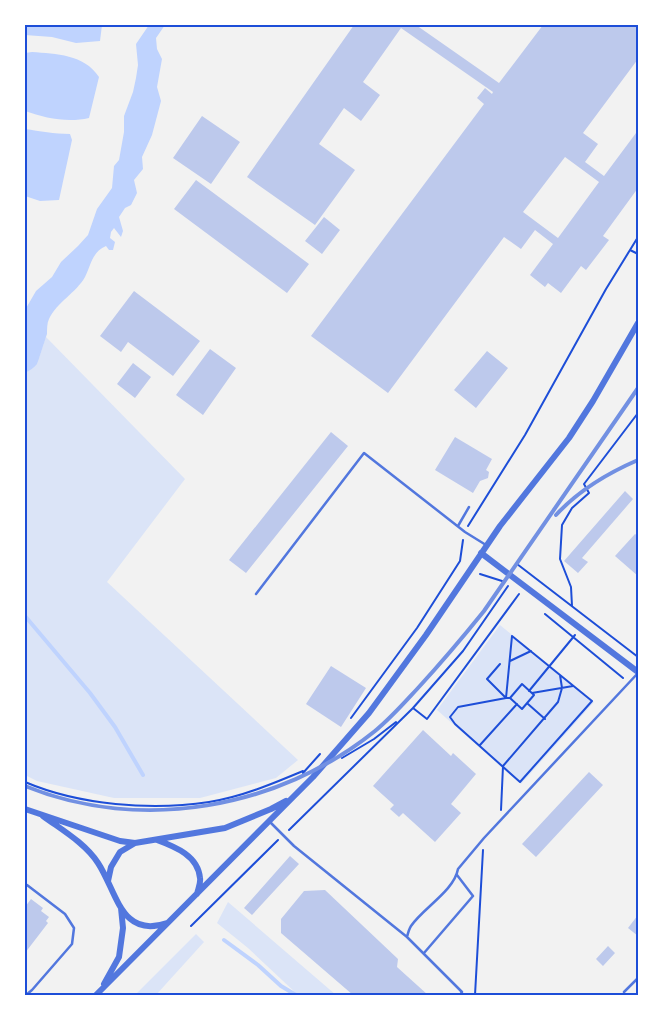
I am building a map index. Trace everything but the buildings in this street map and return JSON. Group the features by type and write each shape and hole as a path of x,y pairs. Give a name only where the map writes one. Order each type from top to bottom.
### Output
{"street":[{"path":"98,993 325,764 369,712 426,635 486,545 569,438 594,401 638,322"},
{"path":"481,552 638,672"},
{"path":"25,809 120,841 134,843 225,828 271,809 294,796"},
{"path":"43,816 79,842 98,863 113,895 130,920 142,926 156,927 170,921"},
{"path":"156,840 174,846 189,856 197,867 201,880 196,895"},
{"path":"108,881 111,867 120,852 134,843"},
{"path":"98,993 119,957 123,928 121,908"}],"lane":[{"path":"256,594 364,453 464,532 486,545"},
{"path":"458,526 469,507"},
{"path":"407,937 410,926 447,888 457,875 458,869 484,838 638,672"},
{"path":"269,822 294,846 407,937 462,992 460,995"},
{"path":"424,953 473,896 457,875"},
{"path":"25,887 27,885 66,914 74,928 72,944 26,995"},
{"path":"624,992 638,978"}],"path":[{"path":"350,720 417,628 460,561 464,532 524,435 606,289 638,237"},
{"path":"630,250 638,254"},
{"path":"572,606 571,587 560,559 562,525 572,508 589,493 584,484 638,413"},
{"path":"460,561 464,563"},
{"path":"517,564 638,657"},
{"path":"480,574 505,582"},
{"path":"191,926 412,708 463,651 508,585"},
{"path":"412,708 427,719 520,592"},
{"path":"529,691 588,618"},
{"path":"508,698 512,636 592,701 520,782 455,724 450,717 458,707 508,698 522,684 532,693 573,686"},
{"path":"572,638 629,683"},
{"path":"510,661 531,651"},
{"path":"500,664 487,679 522,709 534,695 532,693"},
{"path":"501,811 503,766 558,702 562,688 560,675"},
{"path":"527,703 545,719"},
{"path":"480,746 517,704"},
{"path":"336,762 374,739 404,716"},
{"path":"298,778 324,750"},
{"path":"25,782 42,789 83,799 124,805 160,806 209,802 232,797 248,793 305,771"},
{"path":"475,995 484,838"}],"shaded area":[{"path":"46,337 185,479 107,582 298,760 276,778 200,798 114,798 37,781 25,775 25,373 37,362"},
{"path":"500,625 594,702 521,784 437,710"},
{"path":"228,902 336,995 298,995 248,948 217,923"},
{"path":"196,934 204,942 156,995 135,995"}],"water":[{"path":"25,25 102,25 100,41 76,43 52,37 25,35"},
{"path":"149,25 165,25 156,38 157,49 162,59 157,87 161,101 152,135 142,157 143,169 134,180 137,193 131,205 125,208 119,217 123,231 121,237 114,228 111,232 110,238 115,242 113,250 109,250 106,246 98,252 92,259 81,283 52,313 48,321 47,334 37,364 25,373 25,310 36,291 52,277 61,262 88,235 97,209 112,188 114,166 119,160 124,132 124,116 136,78 138,65 136,44"},
{"path":"32,52 69,57 93,69 99,77 89,118 73,120 56,119 25,111 25,53"},
{"path":"25,129 70,134 72,140 59,200 40,201 25,196"}],"waterway":[{"path":"25,616 90,693 115,727 143,775"},
{"path":"224,940 258,965 281,986 296,995"}],"railway":[{"path":"25,786 69,800 115,808 161,810 207,805 252,795 296,779 337,758 375,731 392,716 476,621 638,388"},
{"path":"556,515 594,483 638,460"}]}
